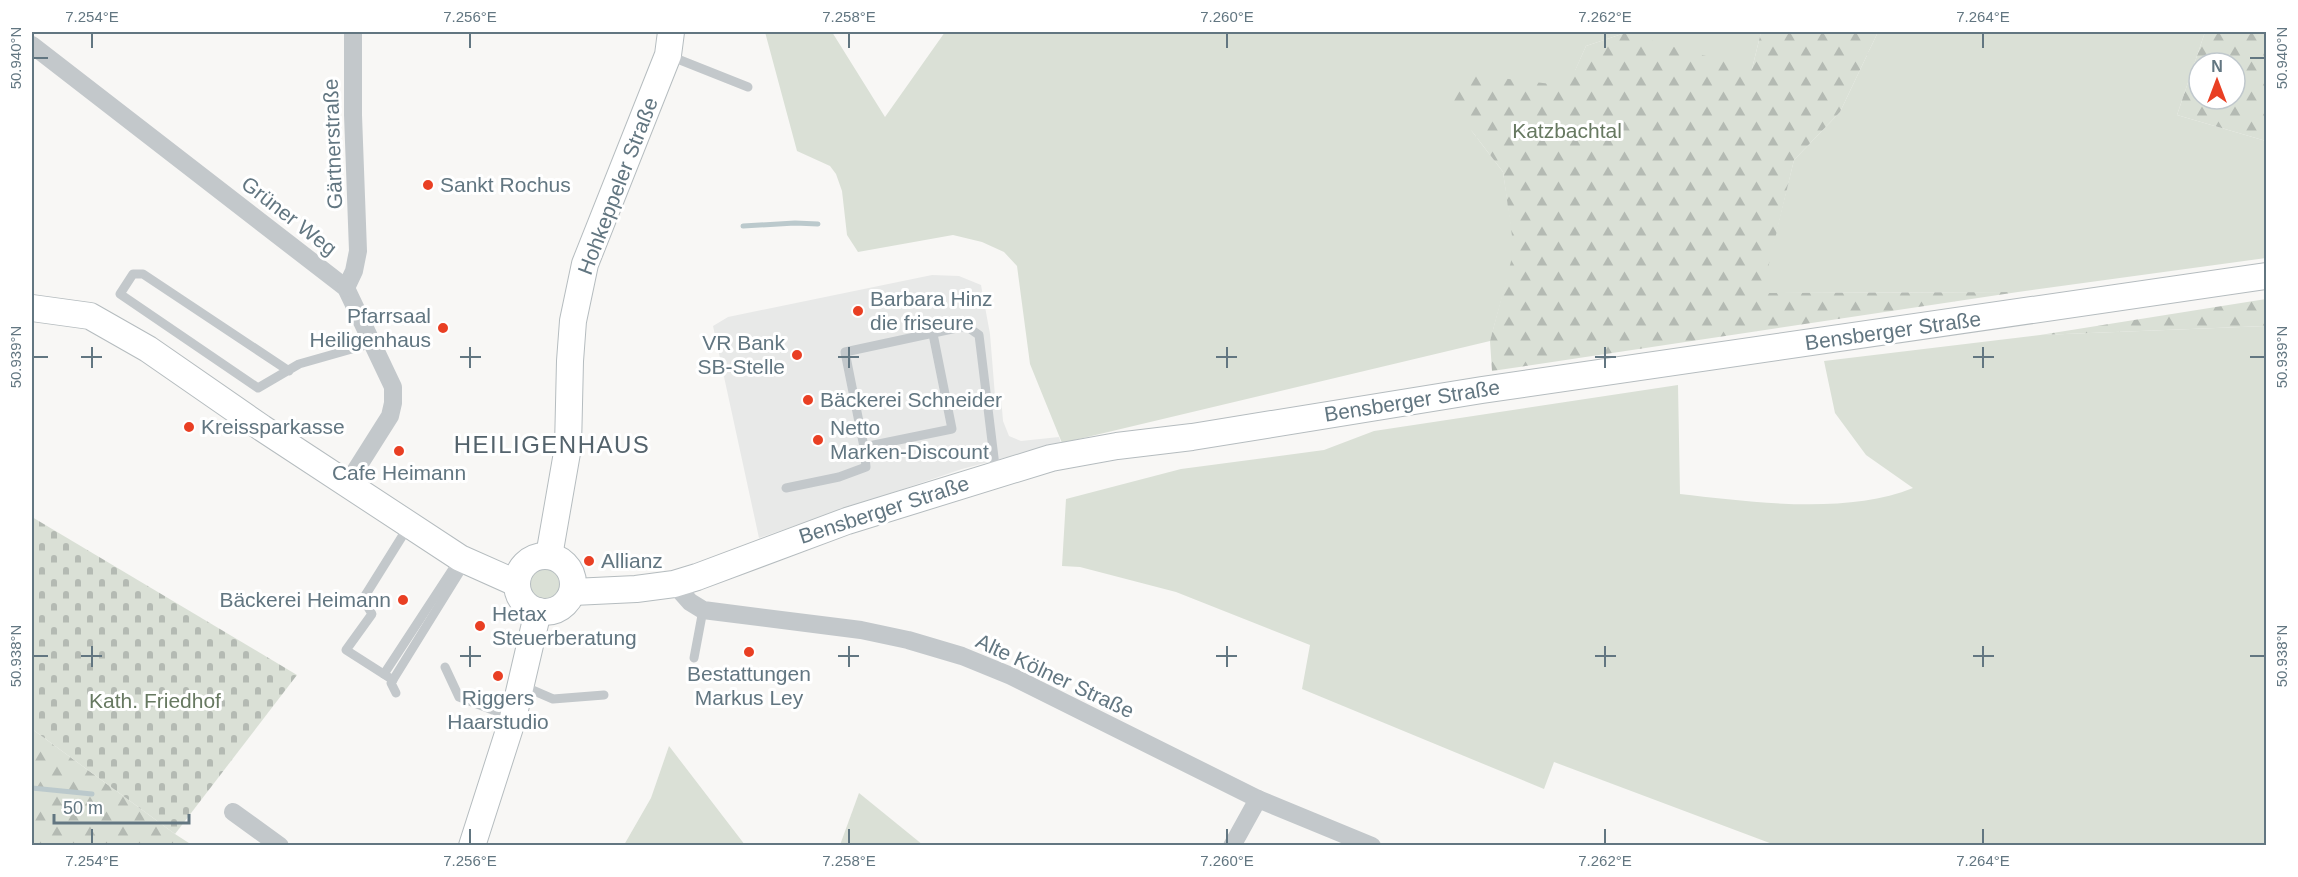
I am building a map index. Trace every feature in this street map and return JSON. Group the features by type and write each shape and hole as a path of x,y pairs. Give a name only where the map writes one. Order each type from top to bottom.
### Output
{"main road":[{"name":"Hohkeppeler Straße","path":"549,556 568,447 573,321 585,264 669,43"},
{"name":"Bensberger Straße","path":"573,592 636,589 674,584 857,517 1051,458 1493,388 2266,276"},
{"path":"32,308 90,316 100,321 148,349 464,560 516,583"},
{"path":"541,556 549,556 565,563 570,570 573,577 573,592 571,599 563,607 545,612 538,611 522,601 516,583 525,564 541,556"},
{"path":"472,846 513,718 538,611"}],"street":[{"name":"Gärtnerstraße","path":"346,288 354,271 358,251 353,115 353,32"},
{"name":"Grüner Weg","path":"32,45 346,288 393,387 390,416 347,484"},
{"path":"674,584 690,602 703,610"},
{"name":"Alte Kölner Straße","path":"703,610 861,630 908,640 962,656 1011,676 1258,799 1372,846"},
{"path":"1232,846 1258,799"},
{"path":"233,812 280,846"}],"lane":[{"path":"669,43 748,87"},
{"path":"289,371 143,274 133,274 120,294 258,388 289,371 299,364 373,343"},
{"path":"786,488 839,477 866,467 845,352 966,326 979,334 996,474"},
{"path":"864,447 952,429 933,334"},
{"path":"393,680 346,650 372,614 363,600 409,525"},
{"path":"384,674 464,560"},
{"path":"396,693 391,683 464,560"},
{"path":"694,658 703,610"},
{"path":"444,667 459,697 513,718"},
{"path":"520,685 553,699 604,695"}],"shaded area":[{"path":"932,275 959,276 981,285 990,334 995,396 1001,396 1003,421 1009,436 1021,441 1059,437 1061,443 962,469 759,538 713,326 728,317"}],"green space":[{"name":"Katzbachtal","path":"765,32 832,32 885,117 945,32 1761,32 1752,69 1518,174 1471,130 1503,172 1515,250 1490,341 1062,443 1030,364 1017,266 1004,252 982,242 953,235 858,252 847,235 842,191 836,174 830,166 797,151","holes":["1625,33 1575,71 1586,46"]},
{"name":"Katzbachtal","path":"1761,32 1878,32 1840,112 1794,160 1762,293 2018,292 1492,371 1490,341 1514,250 1503,172 1452,105 1457,73 1568,86 1586,46 1625,33 1752,69"},
{"path":"1878,32 2205,32 2199,51 2187,51 2187,85 2177,115 2266,141 2266,258 2018,292 1761,293 1794,160 1840,112"},
{"path":"2205,32 2266,32 2266,141 2177,115 2187,85 2187,111 2247,111 2247,51 2199,51"},
{"path":"2266,299 2266,326 2040,335"},
{"path":"2266,326 2266,845 1775,845 1554,762 1544,789 1302,689 1310,645 1176,592 1080,567 1062,566 1066,499 1181,469 1324,450 1374,431 1678,385 1680,494 1798,504 1829,504 1887,496 1913,488 1866,455 1835,413 1824,361 2040,335"},
{"name":"Kath. Friedhof","path":"32,517 297,675 175,834 32,729"},
{"path":"544,567 557,572 562,585 557,598 544,603 531,598 526,585 531,572"},
{"path":"32,729 175,834 192,845 32,845"},
{"path":"669,746 745,845 624,845 651,798"},
{"path":"859,793 923,845 840,845"}],"waterway":[{"path":"743,226 818,224"},
{"path":"32,788 92,794"}],"place":[{"name":"Sankt Rochus","path":"428,185"},
{"name":"Barbara Hinz die friseure","path":"858,311"},
{"name":"Pfarrsaal Heiligenhaus","path":"443,328"},
{"name":"VR Bank SB-Stelle","path":"797,355"},
{"name":"Bäckerei Schneider","path":"808,400"},
{"name":"Kreissparkasse","path":"189,427"},
{"name":"Netto Marken-Discount","path":"818,440"},
{"name":"Cafe Heimann","path":"399,451"},
{"name":"Allianz","path":"589,561"},
{"name":"Bäckerei Heimann","path":"403,600"},
{"name":"Hetax Steuerberatung","path":"480,626"},
{"name":"Bestattungen Markus Ley","path":"749,652"},
{"name":"Riggers Haarstudio","path":"498,676"}],"district":[{"name":"HEILIGENHAUS","path":"552,445"}]}
